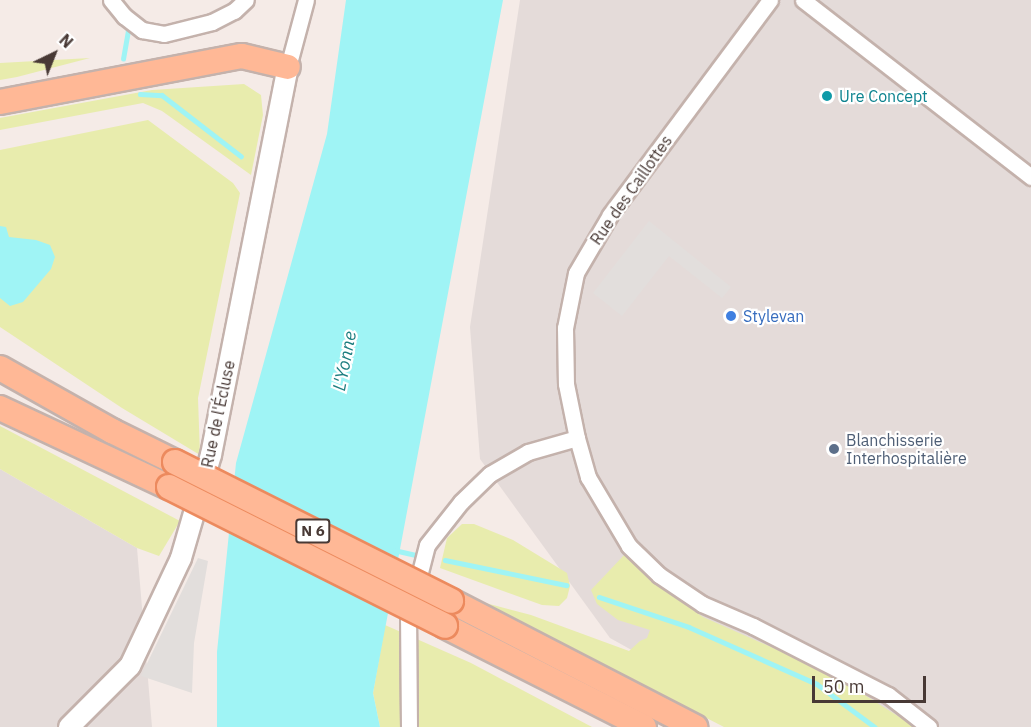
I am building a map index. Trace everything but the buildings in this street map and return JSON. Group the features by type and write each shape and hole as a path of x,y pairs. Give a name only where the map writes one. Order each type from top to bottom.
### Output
{"main road":[{"path":"0,102 242,56 288,67"},
{"path":"0,355 112,430"},
{"name":"N 6","path":"0,368 112,430 695,727"},
{"name":"N 6","path":"0,398 73,442 169,487 644,727"},
{"path":"0,408 73,442"}],"street":[{"path":"111,0 142,30 164,34 218,20 234,11 246,0"},
{"path":"288,67 306,0"},
{"name":"Rue des Caillottes","path":"770,0 610,215 576,273 565,328 566,373 577,438 588,477 629,546 659,575 702,604 753,626 888,695 929,727"},
{"path":"803,0 1031,177"},
{"name":"Rue de l'Écluse","path":"69,727 130,666 181,558 211,455 288,67"},
{"path":"409,727 408,619 427,545 461,502 490,474 528,452 577,438"}],"shaded area":[{"path":"520,0 1031,0 1031,727 770,727 610,638 480,459 470,327"},
{"path":"649,221 731,287 722,298 669,256 622,316 593,293"},
{"path":"0,469 137,548 152,727 0,727"},
{"path":"198,558 208,561 194,643 192,693 141,676"}],"green space":[{"path":"90,58 17,77 0,80 0,63"},
{"path":"244,84 261,95 263,115 251,175 162,111 143,103 0,130 0,118 152,90"},
{"path":"148,120 233,183 240,193 198,398 200,455 122,408 0,327 0,150"},
{"path":"0,426 180,521 159,556 137,548 0,469"},
{"path":"462,524 474,524 513,540 567,573 570,586 567,598 559,606 542,605 440,568 447,538"},
{"path":"626,553 653,582 703,617 830,673 915,727 724,727 478,601 531,615 629,651 647,638 650,630 618,620 597,604 591,590"},
{"path":"385,625 471,663 592,727 380,727 373,693"}],"water":[{"name":"L'Yonne","path":"346,0 503,0 373,693 380,727 217,727 217,652 236,463 327,134"},
{"path":"0,226 6,227 9,237 36,240 50,245 55,257 51,269 23,302 10,306 0,298"}],"waterway":[{"path":"123,59 128,31 126,24"},
{"path":"140,94 162,95 241,156"},
{"path":"394,550 415,555"},
{"path":"445,560 566,585"},
{"path":"599,597 689,627 817,684 875,727"}],"place":[{"name":"Ure Concept","path":"827,96"},
{"name":"Stylevan","path":"731,316"},
{"name":"Blanchisserie Interhospitalière","path":"834,449"}]}
